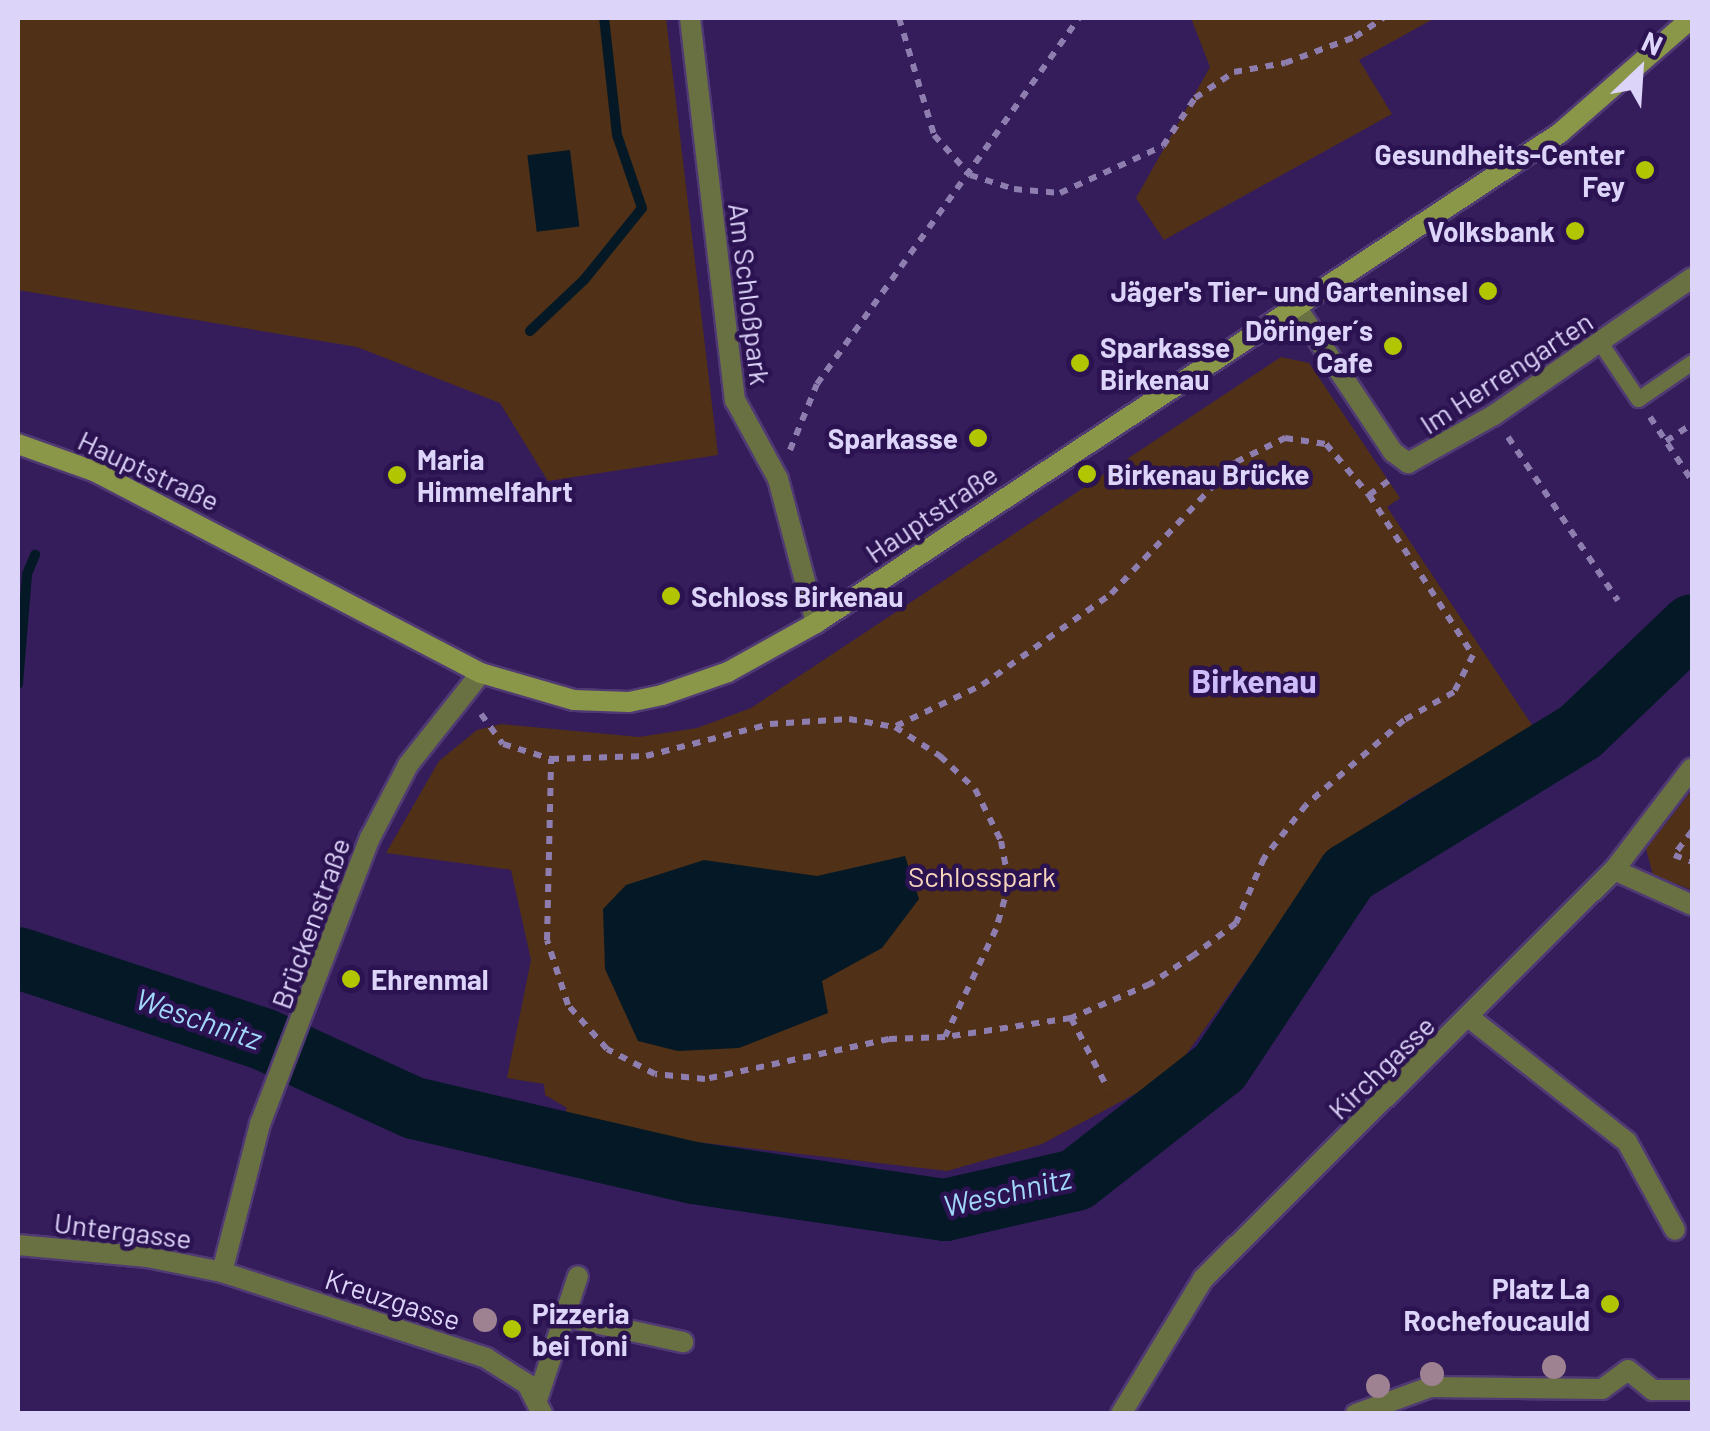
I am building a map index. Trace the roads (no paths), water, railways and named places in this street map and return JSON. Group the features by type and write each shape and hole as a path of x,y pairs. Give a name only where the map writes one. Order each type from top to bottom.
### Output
{"main road":[{"name":"Hauptstraße","path":"18,444 96,472 481,673 548,695 629,702 728,672 816,623 1560,133 1692,18"}],"street":[{"name":"Am Schloßpark","path":"690,18 735,400 778,478 816,623"},
{"name":"Im Herrengarten","path":"1294,305 1393,452 1408,464 1494,415 1692,278"},
{"name":"Brückenstraße","path":"222,1272 260,1124 314,996 340,910 370,838 408,765 481,673"},
{"name":"Kirchgasse","path":"1120,1414 1203,1279 1470,1018 1614,870 1692,768"},
{"path":"1614,870 1692,905"},
{"path":"1470,1018 1627,1142 1675,1230"},
{"name":"Untergasse","path":"18,1245 147,1257 222,1272"},
{"name":"Kreuzgasse","path":"222,1272 486,1358 540,1405 578,1276"},
{"path":"568,1318 683,1342"},
{"path":"1356,1414 1402,1400 1430,1386 1602,1389 1628,1370 1653,1390 1692,1390"}],"lane":[{"path":"1601,344 1638,399 1692,362"}],"water":[{"path":"570,150 579,226 537,232 527,155"},
{"path":"905,856 919,899 882,948 822,981 828,1013 739,1048 678,1051 638,1041 605,969 603,909 626,885 704,860 817,876"}],"waterway":[{"path":"530,331 584,280 642,208 617,135 604,18"},
{"path":"18,684 27,574 35,555"},
{"name":"Weschnitz","path":"18,958 263,1039 414,1108 694,1173 945,1210 1076,1180 1220,1067 1348,874 1581,731 1692,625"}],"place":[{"name":"Gesundheits-Center Fey","path":"1645,170"},
{"name":"Volksbank","path":"1575,231"},
{"name":"Jäger's Tier- und Garteninsel","path":"1488,291"},
{"name":"Döringer´s Cafe","path":"1393,346"},
{"name":"Sparkasse Birkenau","path":"1080,363"},
{"name":"Sparkasse","path":"978,438"},
{"name":"Birkenau Brücke","path":"1087,474"},
{"name":"Maria Himmelfahrt","path":"397,475"},
{"name":"Schloss Birkenau","path":"671,596"},
{"name":"Ehrenmal","path":"351,979"},
{"name":"Platz La Rochefoucauld","path":"1610,1304"},
{"name":"Pizzeria bei Toni","path":"512,1329"}],"district":[{"name":"Birkenau","path":"1254,680"}],"park label":[{"name":"Schlosspark","path":"982,876"}]}
